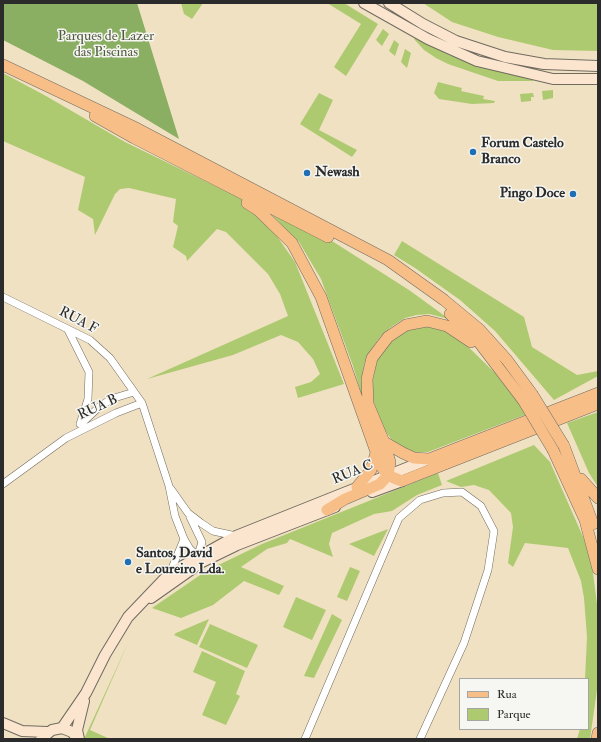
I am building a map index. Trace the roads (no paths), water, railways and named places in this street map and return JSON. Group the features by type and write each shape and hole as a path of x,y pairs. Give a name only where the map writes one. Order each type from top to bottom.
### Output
{"main road":[{"path":"3,65 134,138 217,182 384,266 442,306 475,338 500,368"},
{"path":"19,74 138,129 388,260 444,300 479,329 508,360 528,397 585,520 598,570"},
{"path":"217,182 258,210 292,243 321,297 381,466 388,475 402,481"},
{"path":"326,510 345,499 380,484 388,475 390,462 384,442 368,404 367,379 372,358 388,337 406,325 427,321 447,326 468,339 500,368 528,397 564,446 591,515 598,542"},
{"name":"RUA C","path":"429,459 598,393"},
{"name":"RUA C","path":"402,481 598,404"},
{"path":"384,442 403,454 414,458 429,459"},
{"path":"357,487 371,470 376,453"},
{"path":"571,463 587,488 598,498"},
{"path":"596,739 598,733"}],"street":[{"path":"364,3 428,39 477,61 553,79 598,79"},
{"path":"389,3 423,24 456,40 505,57 544,64 598,66"},
{"name":"RUA F","path":"3,297 90,340 110,358 142,403 169,486"},
{"name":"RUA B","path":"68,330 89,372 88,399 80,424"},
{"name":"RUA B","path":"3,484 66,438 98,408 111,399 134,392"},
{"name":"RUA B","path":"66,438 116,413 142,403"},
{"name":"RUA C","path":"62,728 86,693 105,655 128,617 170,573 200,558 236,536 429,459"},
{"name":"RUA C","path":"137,608 200,558 402,481"},
{"path":"169,486 188,513 202,542 200,558"},
{"path":"169,486 175,516 184,539 190,549 200,558"},
{"path":"305,739 399,518 420,500 443,493 462,492 481,506 494,531 488,570 464,643 420,739"},
{"path":"188,513 213,531 236,536"},
{"path":"170,573 184,539"},
{"name":"RUA C","path":"79,739 77,730 86,693"},
{"path":"3,723 22,731 44,736 62,728 72,732 79,739"},
{"path":"22,731 30,739"}],"place":[{"name":"Forum Castelo Branco","path":"473,152"},
{"name":"Newash","path":"307,173"},
{"name":"Pingo Doce","path":"573,194"},
{"name":"Santos, David e Loureiro Lda.","path":"128,562"}],"park label":[{"name":"Parques de Lazer das Piscinas","path":"106,46"}]}
